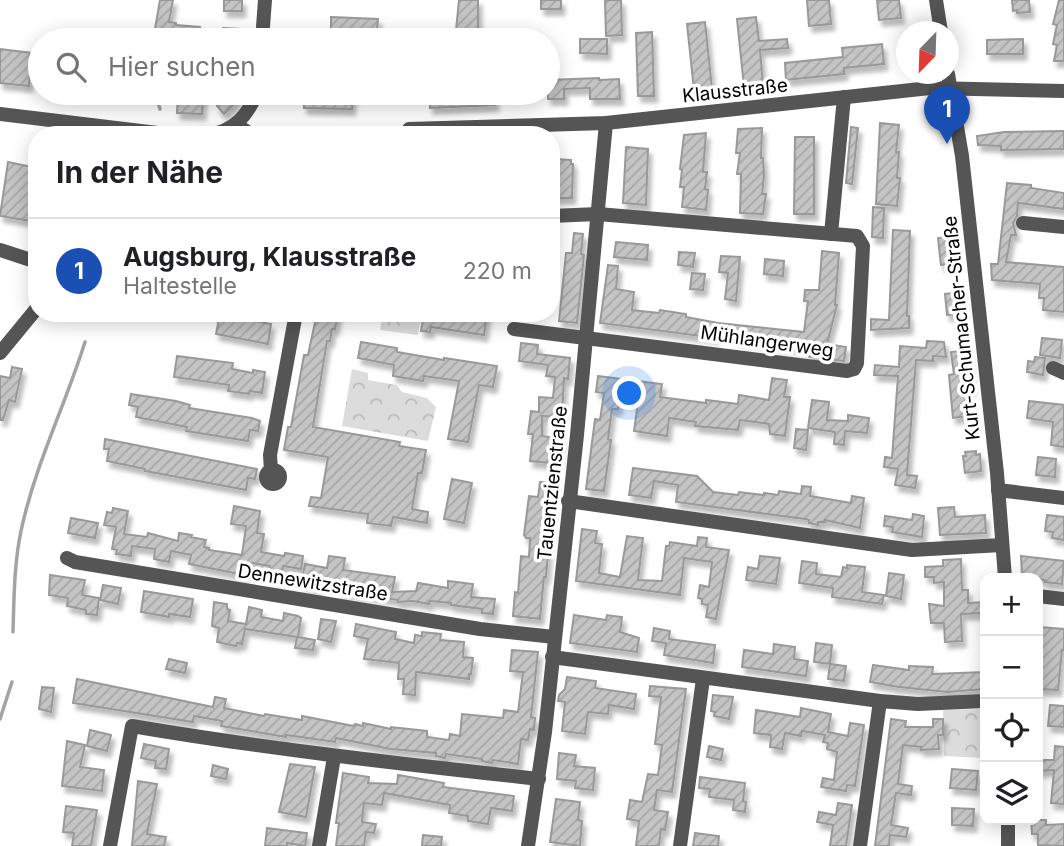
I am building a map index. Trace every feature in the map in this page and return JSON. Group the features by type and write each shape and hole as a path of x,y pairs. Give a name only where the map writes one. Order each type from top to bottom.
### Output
{"street":[{"path":"263,28 265,0"},
{"path":"936,0 939,21"},
{"name":"Kurt-Schumacher-Straße","path":"950,84 961,156 998,490 1004,573"},
{"name":"Klausstraße","path":"508,126 606,123 930,88 1064,91"},
{"path":"831,234 844,97"},
{"path":"237,125 250,105"},
{"path":"0,114 99,126"},
{"name":"Tauentzienstraße","path":"528,846 539,779 587,337 606,123"},
{"name":"Mühlangerweg","path":"514,330 847,371 854,369 858,352 863,246 857,236 598,214 560,216"},
{"path":"1023,223 1064,227"},
{"path":"0,250 28,259"},
{"path":"0,353 28,319"},
{"path":"271,470 270,455 294,322"},
{"path":"998,490 1064,498"},
{"path":"568,501 912,550 1003,545"},
{"name":"Dennewitzstraße","path":"68,558 75,562 453,625 554,637"},
{"path":"1043,597 1064,599"},
{"path":"552,657 880,701 919,704 980,701"},
{"path":"680,846 703,679"},
{"path":"860,846 880,701"},
{"path":"110,846 132,726 240,745 539,779"},
{"path":"319,846 334,757"},
{"path":"1008,825 1008,846"}],"green space":[{"path":"381,322 420,322 418,335 380,330"},
{"path":"352,369 368,373 368,380 396,385 402,392 427,398 436,407 428,441 342,426"},
{"path":"980,709 980,758 944,756 943,710"}],"building":[{"path":"160,0 173,0 169,22 200,27 200,28 155,28"},
{"path":"224,0 242,0 242,11 224,11"},
{"path":"459,0 478,0 478,28 456,28"},
{"path":"541,0 561,0 561,9 541,9"},
{"path":"605,0 621,0 622,35 606,36"},
{"path":"807,0 829,0 831,24 809,26"},
{"path":"877,0 899,0 901,18 879,20"},
{"path":"1012,0 1029,0 1030,12 1013,11"},
{"path":"1059,0 1064,0 1064,61 1054,61 1057,45 1053,44 1057,25 1053,24"},
{"path":"331,17 378,19 377,28 331,28"},
{"path":"756,17 759,41 787,39 788,48 760,50 763,84 744,86 737,19"},
{"path":"705,22 712,89 694,90 687,24"},
{"path":"652,32 654,96 638,96 636,33"},
{"path":"580,39 607,39 607,54 580,53"},
{"path":"1023,39 1023,54 987,54 987,40"},
{"path":"882,44 884,64 844,68 844,74 786,80 785,63 843,57 842,48"},
{"path":"0,49 28,52 28,86 0,83"},
{"path":"619,79 620,99 590,99 590,88 564,89 564,99 560,99 560,80"},
{"path":"177,105 202,105 202,114 177,113"},
{"path":"218,105 233,105 224,114"},
{"path":"304,105 352,105 352,109 304,108"},
{"path":"430,105 495,105 430,108"},
{"path":"880,123 899,125 896,152 899,152 897,178 900,178 897,206 876,204"},
{"path":"851,127 858,128 852,184 846,183"},
{"path":"762,128 762,194 766,194 763,214 740,213 741,174 737,174 740,153 736,153 738,129"},
{"path":"1064,131 1064,149 1001,150 1001,146 978,145 977,136 1004,132"},
{"path":"706,133 703,172 707,172 706,210 682,207 684,187 680,187 680,169 684,135"},
{"path":"795,137 814,137 814,214 794,214"},
{"path":"626,147 648,149 646,205 623,203"},
{"path":"560,159 571,160 573,164 572,198 560,198"},
{"path":"8,162 28,166 28,221 0,216"},
{"path":"1007,183 1031,185 1031,188 1064,193 1064,209 1018,203 1017,216 1013,223 1016,235 1011,235 1006,262 1064,267 1064,312 1043,310 1044,298 1039,298 1040,284 992,280 991,264 998,264"},
{"path":"873,207 884,208 883,238 872,237"},
{"path":"893,230 910,231 907,316 909,328 871,330 871,319 889,320"},
{"path":"574,233 583,234 581,254 584,255 577,323 560,321 566,253 572,253"},
{"path":"954,236 956,255 950,256 951,264 941,265 938,238"},
{"path":"616,242 648,245 647,260 614,257"},
{"path":"822,251 839,253 837,305 827,344 846,347 844,361 809,357 811,350 737,340 737,336 717,333 716,338 600,323 608,265 618,266 616,289 634,292 632,310 659,313 660,310 718,323 804,332 808,301 804,301 805,290 819,290"},
{"path":"679,252 695,253 693,267 678,265"},
{"path":"721,256 740,257 736,301 725,299 728,273 719,272"},
{"path":"765,259 784,261 783,276 764,274"},
{"path":"692,273 705,274 703,290 690,289"},
{"path":"962,292 964,314 947,315 945,294"},
{"path":"218,322 271,324 268,344 216,334"},
{"path":"315,322 336,322 330,341 327,341 313,427 400,442 399,446 426,450 422,473 418,473 412,509 428,512 427,523 393,517 391,526 367,523 368,514 309,506 311,497 321,498 328,457 284,450 288,427 291,427 304,355 308,355"},
{"path":"422,322 486,322 484,335 431,327 430,332 421,331"},
{"path":"1042,338 1062,340 1060,358 1040,355"},
{"path":"927,341 944,342 946,357 933,356 933,361 916,360 907,475 917,476 915,488 895,485 898,469 884,467 885,457 892,458 898,376 874,375 875,365 899,367 900,346 926,348"},
{"path":"361,342 397,348 397,352 497,366 493,387 479,385 468,442 448,439 459,381 424,376 423,381 393,376 394,365 358,358"},
{"path":"521,343 538,345 537,354 570,358 568,379 564,378 562,417 542,416 542,436 561,439 558,464 530,461 533,434 528,434 531,411 539,412 539,397 553,398 555,377 546,376 548,365 519,361"},
{"path":"968,350 972,389 966,390 969,416 953,418 949,375 954,374 951,352"},
{"path":"177,356 233,363 232,369 253,373 253,370 265,372 262,393 228,391 229,385 174,377"},
{"path":"1035,357 1045,358 1043,375 1027,372 1028,361 1034,362"},
{"path":"12,367 22,369 15,402 9,400 3,420 0,420 0,376 10,378"},
{"path":"598,376 662,384 660,397 738,404 739,395 769,400 772,378 787,380 784,397 790,397 785,436 770,434 769,424 740,420 738,430 695,426 696,422 669,418 667,436 634,431 638,403 619,401 618,409 612,409 604,491 586,489 595,419 600,420 604,393 596,392"},
{"path":"131,394 176,401 190,405 189,408 252,418 260,421 258,431 250,430 248,441 186,431 187,427 136,417 138,407 129,405"},
{"path":"812,400 829,402 827,420 848,421 848,415 869,418 867,433 845,431 844,445 834,444 835,432 808,428"},
{"path":"1029,401 1064,405 1064,447 1051,445 1053,422 1027,418"},
{"path":"796,429 808,430 806,450 794,448"},
{"path":"105,439 257,469 255,479 248,478 246,490 107,461 109,449 104,449"},
{"path":"976,451 976,455 980,454 981,471 965,473 965,452"},
{"path":"1038,457 1056,459 1055,477 1036,475"},
{"path":"633,468 697,476 713,492 778,495 779,491 801,494 802,486 811,487 810,496 851,503 852,496 864,498 860,528 825,520 818,522 818,525 805,519 676,502 678,485 654,481 651,498 629,495"},
{"path":"452,479 472,483 464,523 444,519"},
{"path":"540,482 554,483 540,619 513,616 521,556 529,557 530,538 524,535 529,496 538,497"},
{"path":"234,506 260,511 257,533 264,534 261,552 303,556 301,569 283,566 281,580 268,578 270,566 246,562 244,575 189,564 191,555 171,551 169,562 154,559 155,549 132,546 131,556 116,554 117,550 112,549 116,527 104,525 107,512 112,513 113,508 128,511 124,534 147,537 148,533 178,541 179,533 192,535 191,537 206,540 204,547 209,550 242,555 246,526 231,524"},
{"path":"954,507 955,517 985,515 986,533 940,535 938,508"},
{"path":"913,514 924,516 922,537 892,532 893,527 884,526 885,516 912,520"},
{"path":"1047,515 1064,517 1064,540 1052,538 1053,532 1045,531"},
{"path":"71,518 98,523 95,538 68,533"},
{"path":"582,529 597,531 595,543 602,544 599,573 620,577 627,536 643,538 638,580 662,581 666,546 669,546 670,542 697,546 698,537 707,538 706,547 729,550 716,619 706,617 708,605 702,604 702,599 698,598 700,585 709,587 712,562 684,558 680,595 576,581"},
{"path":"329,556 345,558 343,570 395,577 392,592 416,591 418,583 448,588 448,581 473,584 471,597 495,599 493,614 451,603 398,602 340,591 341,585 320,582 319,588 301,584 305,564 327,568"},
{"path":"760,556 780,558 776,584 746,580 748,567 758,569"},
{"path":"1021,556 1064,561 1062,584 1045,582 1043,573 1022,573"},
{"path":"961,559 962,590 968,590 968,603 980,602 980,613 961,614 962,641 945,642 944,623 931,623 929,604 944,606 944,582 934,583 934,577 925,577 925,567 943,566 943,560"},
{"path":"802,561 817,563 816,574 841,577 843,567 847,568 847,565 865,567 862,592 884,595 882,604 832,597 833,588 799,583"},
{"path":"889,573 904,575 901,599 886,596"},
{"path":"50,575 85,580 82,595 99,598 97,615 86,614 86,610 67,606 68,598 49,595"},
{"path":"103,585 121,588 118,604 100,600"},
{"path":"144,591 193,599 190,617 169,614 169,617 141,612"},
{"path":"214,602 227,604 227,609 230,610 228,621 246,624 249,607 262,610 261,617 283,621 284,613 298,616 301,618 298,637 315,640 313,650 295,648 297,637 245,629 242,644 237,643 236,646 217,642 219,628 212,626"},
{"path":"574,615 606,620 607,615 622,617 620,632 639,638 637,652 570,643"},
{"path":"321,619 336,621 331,642 318,639"},
{"path":"356,624 396,632 395,639 414,643 415,635 422,636 422,632 441,634 440,640 464,642 463,657 473,658 469,679 416,672 415,695 403,694 404,679 398,679 399,663 364,659 368,639 354,636"},
{"path":"1043,627 1064,629 1058,690 1043,689"},
{"path":"654,628 670,631 669,639 715,645 713,663 664,655 666,643 652,641"},
{"path":"816,643 832,645 830,664 814,662"},
{"path":"774,644 795,647 794,659 808,661 806,676 742,667 744,650 773,654"},
{"path":"512,650 538,652 531,717 535,718 534,730 530,729 528,740 521,739 518,764 493,760 492,763 446,754 445,758 436,756 436,753 390,749 336,738 335,742 286,737 221,726 222,721 194,716 193,722 73,703 77,679 213,707 215,697 226,699 224,708 264,716 302,720 302,716 354,726 363,726 363,723 391,729 427,731 427,737 449,740 450,734 460,736 462,714 503,718 504,710 518,712 523,672 510,671"},
{"path":"169,659 187,663 185,673 166,669"},
{"path":"830,664 846,666 844,681 828,679"},
{"path":"873,665 909,670 909,666 933,667 932,674 980,672 980,689 947,692 870,682"},
{"path":"567,677 596,681 595,688 636,694 634,709 609,705 608,714 588,712 585,734 562,731 565,702 558,701 559,695 565,689"},
{"path":"650,686 686,689 672,792 657,790 654,810 668,812 665,830 661,829 659,846 636,846 639,821 627,819 630,800 642,802 648,774 658,775 662,745 655,744 661,697 649,696"},
{"path":"42,687 54,688 51,712 39,709"},
{"path":"713,695 733,697 729,719 714,716 715,712 711,711"},
{"path":"1050,705 1064,706 1064,727 1048,726"},
{"path":"801,708 831,714 828,732 848,736 850,723 864,725 855,786 847,785 846,791 821,787 823,778 834,780 837,752 827,749 828,743 823,742 825,735 802,731 801,736 785,733 782,749 770,747 771,735 754,733 756,710 800,717"},
{"path":"891,719 906,721 905,727 933,727 933,719 943,719 943,735 938,735 939,749 921,750 921,747 903,745 898,784 912,786 911,795 896,793 891,825 908,828 906,837 890,835 889,846 875,846"},
{"path":"90,730 111,735 107,751 87,746"},
{"path":"67,741 85,745 80,767 104,770 102,791 62,786"},
{"path":"144,744 169,749 166,769 155,768 156,761 141,758"},
{"path":"709,746 723,749 721,760 707,757"},
{"path":"1055,746 1064,747 1064,804 1051,803 1054,770 1043,771 1043,760 1054,760"},
{"path":"559,753 576,755 574,766 595,768 593,790 575,788 576,781 557,779"},
{"path":"290,764 315,767 306,817 279,812"},
{"path":"213,765 228,769 226,779 211,776"},
{"path":"952,769 978,771 976,790 950,788"},
{"path":"343,773 369,777 368,783 397,784 398,775 444,783 443,787 514,796 512,811 491,808 488,824 468,821 468,816 449,813 450,805 384,793 382,805 364,803 362,822 376,824 374,833 366,832 364,846 336,846 339,823 336,823"},
{"path":"700,777 745,783 745,812 733,810 734,800 709,797 710,789 699,788"},
{"path":"138,781 157,784 147,834 166,837 164,846 132,846"},
{"path":"556,799 580,802 580,846 550,842"},
{"path":"838,803 852,805 846,846 830,846 833,825 817,822 819,812 836,815"},
{"path":"66,806 97,810 91,846 72,846 74,833 63,832"},
{"path":"952,808 974,809 973,826 952,825"},
{"path":"1043,820 1046,820 1046,825 1064,824 1064,846 1038,845 1038,834 1032,834 1031,825 1043,825"},
{"path":"267,828 307,833 305,846 287,843 287,846 265,846"},
{"path":"695,833 719,836 718,846 693,846"},
{"path":"423,835 442,837 441,846 422,846"}],"waterway":[{"path":"159,105 160,109"},
{"path":"13,632 21,531 42,459 85,342"},
{"path":"0,719 12,682"}],"place":[{"name":"Augsburg, Klausstraße","path":"947,144"}]}
